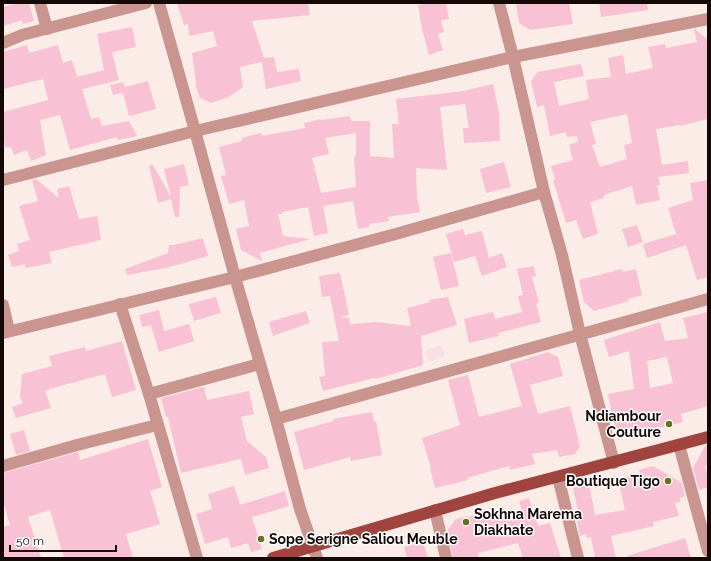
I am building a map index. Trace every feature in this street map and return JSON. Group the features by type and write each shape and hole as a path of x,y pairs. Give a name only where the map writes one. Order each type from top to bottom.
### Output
{"main road":[{"path":"273,558 315,552 435,510 708,437"}],"street":[{"path":"40,3 47,29"},
{"path":"3,43 22,35 146,3"},
{"path":"159,3 234,277 276,419 300,509 315,552"},
{"path":"499,3 544,192 562,255 580,334 614,463"},
{"path":"3,180 195,131 513,57 708,19"},
{"path":"3,306 6,332 234,277 392,235 544,192"},
{"path":"276,419 708,299"},
{"path":"120,304 149,394 197,558"},
{"path":"149,394 260,364"},
{"path":"3,466 77,445 157,425"},
{"path":"679,445 708,551"},
{"path":"558,477 578,558"},
{"path":"435,510 446,558"}],"shaded area":[{"path":"442,345 445,356 429,362 425,350"}],"building":[{"path":"19,3 29,3 34,21 23,24 22,20 3,26 3,7"},
{"path":"177,3 308,3 310,15 252,21 264,58 274,57 277,72 299,69 301,81 266,89 262,62 240,67 243,87 229,97 211,103 200,98 195,84 192,53 217,46 213,31 189,36 188,24 184,25"},
{"path":"428,3 446,3 449,19 441,20 444,32 438,34 443,50 429,55 422,29 418,5"},
{"path":"516,3 569,3 573,24 530,30 519,23"},
{"path":"599,3 647,3 648,10 601,17"},
{"path":"132,27 136,47 112,52 119,80 82,89 91,119 99,117 102,126 129,121 137,136 118,140 117,137 70,150 60,115 40,120 46,155 31,161 27,150 14,155 11,147 5,147 3,134 3,112 48,100 43,79 3,89 3,52 27,45 29,53 58,45 63,63 72,60 77,77 104,70 97,34"},
{"path":"694,29 708,40 708,119 680,126 656,129 662,165 688,161 689,173 658,177 660,185 657,186 660,200 636,205 632,186 604,195 604,198 590,202 598,234 583,239 576,220 566,223 553,180 555,179 551,166 573,160 569,145 578,142 577,136 567,137 566,132 550,136 544,105 537,107 531,81 538,72 581,64 584,76 554,82 559,106 589,99 586,80 611,77 608,58 623,55 626,74 653,68 648,47 665,44 666,48 697,42","holes":["627,114 632,143 624,145 627,159 600,167 592,145 596,144 590,122"]},
{"path":"148,81 156,109 129,116 123,93 113,95 110,85 123,82 125,87"},
{"path":"493,84 499,113 500,141 464,143 463,128 469,128 465,104 440,107 447,170 416,168 417,197 420,212 388,217 389,221 369,224 369,227 358,229 353,201 323,206 328,233 314,236 308,207 282,212 282,214 278,214 283,236 310,239 260,253 262,261 241,250 236,229 249,226 244,200 229,204 221,176 226,175 219,147 242,141 242,138 261,133 262,136 305,128 304,123 321,119 350,116 351,121 370,121 370,156 394,158 392,124 399,124 396,99 463,91","holes":["356,133 356,156 354,157 356,187 321,193 312,158 329,154 325,138"]},
{"path":"504,162 511,187 486,193 480,169"},
{"path":"184,164 189,185 180,187 179,217 175,217 171,199 158,203 149,166 153,165 171,197 164,169"},
{"path":"36,179 59,198 57,189 69,186 79,219 97,216 101,240 49,252 52,263 25,268 25,264 12,267 8,255 19,251 17,244 30,240 19,206 38,201 32,180"},
{"path":"708,180 708,277 697,280 686,245 647,258 643,244 676,234 668,208 693,200 690,183"},
{"path":"637,225 643,242 628,247 622,229"},
{"path":"463,229 465,235 482,231 489,258 502,253 507,267 482,276 475,256 454,262 446,234"},
{"path":"203,238 208,256 166,268 127,275 125,269 168,253 169,245"},
{"path":"451,253 459,286 441,290 433,257"},
{"path":"534,266 536,276 532,277 539,303 536,303 541,322 498,333 499,336 469,343 464,319 493,312 495,319 522,312 518,296 523,295 517,269"},
{"path":"622,269 623,272 636,269 642,295 628,299 629,301 594,311 584,302 579,280"},
{"path":"340,273 349,315 340,317 349,318 350,324 376,322 411,326 407,308 430,302 429,300 448,297 457,325 421,336 423,365 386,376 323,391 319,377 325,376 322,342 339,341 330,296 322,297 319,276"},
{"path":"216,297 221,313 194,321 189,304"},
{"path":"159,310 164,331 189,324 194,341 159,352 151,325 142,327 139,315"},
{"path":"306,311 310,323 273,336 269,322"},
{"path":"708,312 708,406 681,414 683,422 645,431 644,429 625,435 617,430 613,419 608,394 634,389 629,351 609,357 604,340 660,322 665,341 688,338 683,318","holes":["667,357 673,383 650,388 647,361"]},
{"path":"122,341 136,390 112,397 105,374 49,389 45,391 51,408 16,418 12,407 23,403 20,397 22,374 52,366 49,356 85,347 86,351"},
{"path":"548,352 558,357 563,376 530,385 538,414 570,406 580,446 575,454 559,457 557,450 532,454 535,464 510,470 509,466 467,478 468,480 435,488 422,438 460,425 448,380 468,375 479,417 522,406 510,364"},
{"path":"204,387 207,400 249,391 254,414 241,417 247,441 266,457 269,468 245,475 241,459 181,473 168,417 166,417 161,398"},
{"path":"372,412 374,422 376,421 382,455 351,461 350,457 304,470 294,432 334,421 333,419"},
{"path":"24,430 30,451 16,455 10,434"},
{"path":"148,439 162,487 150,491 160,524 126,534 133,558 64,558 50,510 28,517 41,558 3,558 3,527 10,525 3,501 3,473 78,452 80,460"},
{"path":"708,445 708,465 705,466 708,477 708,487 699,490 693,468 705,446"},
{"path":"653,466 682,483 685,496 680,498 680,502 675,503 679,516 653,522 654,526 611,536 616,558 595,558 591,537 587,538 586,534 580,536 577,521 580,520 573,488 589,484 595,515 625,510 618,479 640,474 639,470"},
{"path":"234,486 240,505 285,491 289,506 252,517 262,549 251,552 248,543 231,548 228,537 205,544 196,514 212,509 208,494"},
{"path":"529,498 538,526 550,523 561,558 523,558 518,543 478,553 479,558 453,558 447,531 456,519 490,511 492,519 522,511 519,501"},
{"path":"685,538 691,558 628,558 627,556"},
{"path":"423,542 428,558 407,558 404,547"}],"place":[{"name":"Ndiambour Couture","path":"669,424"},
{"name":"Boutique Tigo","path":"668,481"},
{"name":"Sokhna Marema Diakhate","path":"466,522"},
{"name":"Sope Serigne Saliou Meuble","path":"261,539"}]}
